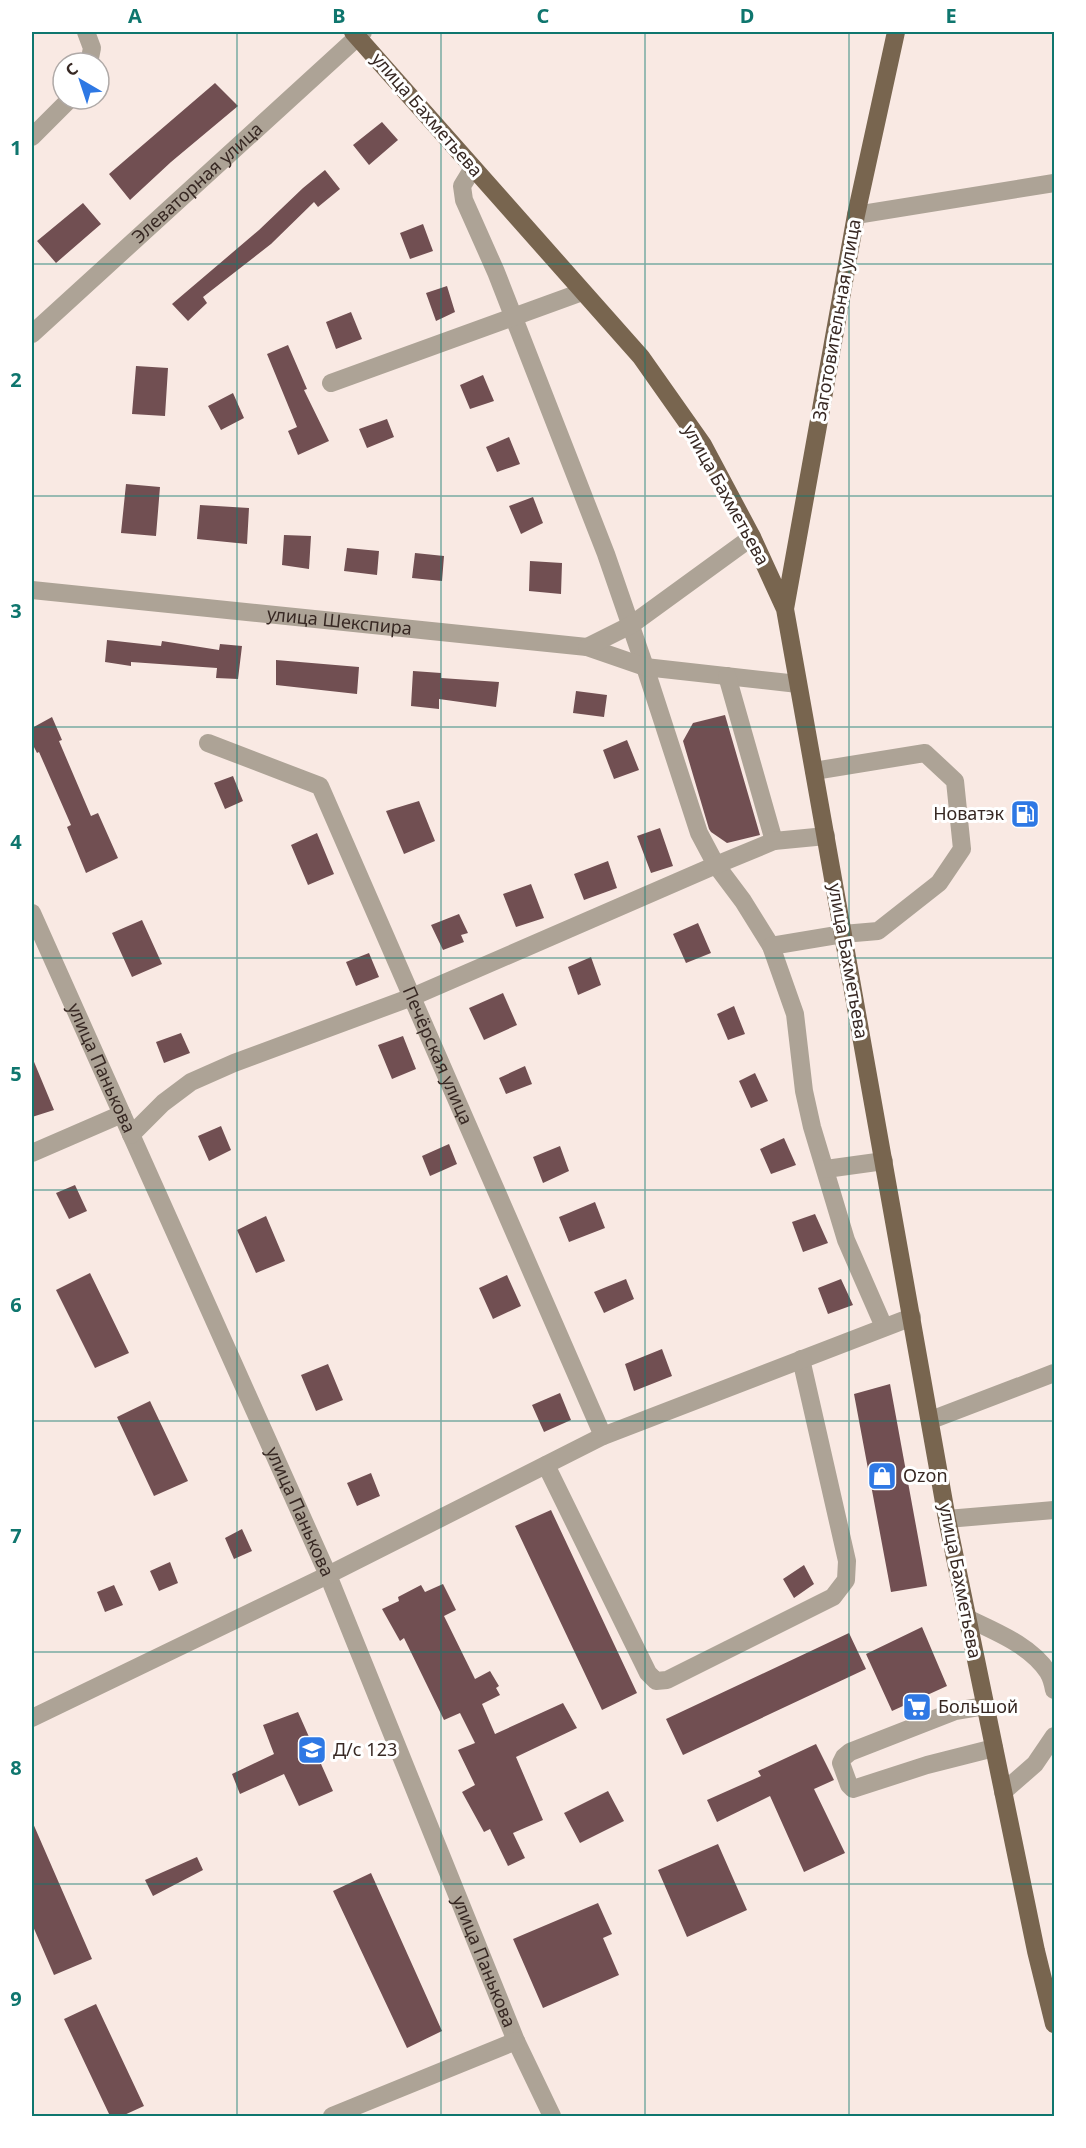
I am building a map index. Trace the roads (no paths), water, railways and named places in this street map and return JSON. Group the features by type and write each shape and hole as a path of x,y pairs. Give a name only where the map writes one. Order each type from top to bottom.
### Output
{"main road":[{"name":"Заготовительная улица","path":"785,609 856,215 896,32"},
{"name":"улица Бахметьева","path":"358,33 473,168 641,357 703,445 752,537 785,609 947,1519 1035,1952 1054,2024"}],"street":[{"path":"86,32 91,51"},
{"name":"Элеваторная улица","path":"32,334 358,33"},
{"path":"32,137 58,111"},
{"path":"473,168 462,186 464,200 496,272 606,554 699,833 716,865 743,901 771,946 795,1014 804,1091 812,1127 846,1240 884,1327"},
{"path":"856,215 1054,183"},
{"path":"331,383 582,292"},
{"path":"586,647 631,626 752,537"},
{"name":"улица Шекспира","path":"32,590 586,647 645,667 798,684"},
{"path":"727,676 774,841"},
{"name":"Печёрская улица","path":"208,744 320,786 603,1436"},
{"path":"771,946 843,934 878,931 939,883 962,849 955,781 924,753 814,771"},
{"path":"131,1135 163,1103 191,1082 234,1063 412,997 774,841 826,836"},
{"name":"улица Панькова","path":"32,913 328,1575 516,2041 552,2116"},
{"path":"32,1153 122,1114"},
{"path":"826,1169 884,1161"},
{"path":"32,1718 328,1575 603,1436 912,1317"},
{"path":"546,1464 648,1673 656,1682 667,1680 833,1597 846,1580 847,1561 801,1359"},
{"path":"931,1420 1054,1373"},
{"path":"947,1519 1054,1510"},
{"path":"967,1618 1009,1638 1029,1652 1049,1673 1054,1690"},
{"path":"985,1706 955,1711 850,1752 841,1763 849,1785 853,1789 927,1765 994,1748"},
{"path":"1003,1792 1035,1764 1054,1736"},
{"path":"332,2116 516,2041"}],"place":[{"name":"Новатэк","path":"1025,814"},
{"name":"Ozon","path":"882,1476"},
{"name":"Большой","path":"917,1707"},
{"name":"Д/с 123","path":"312,1750"}]}
